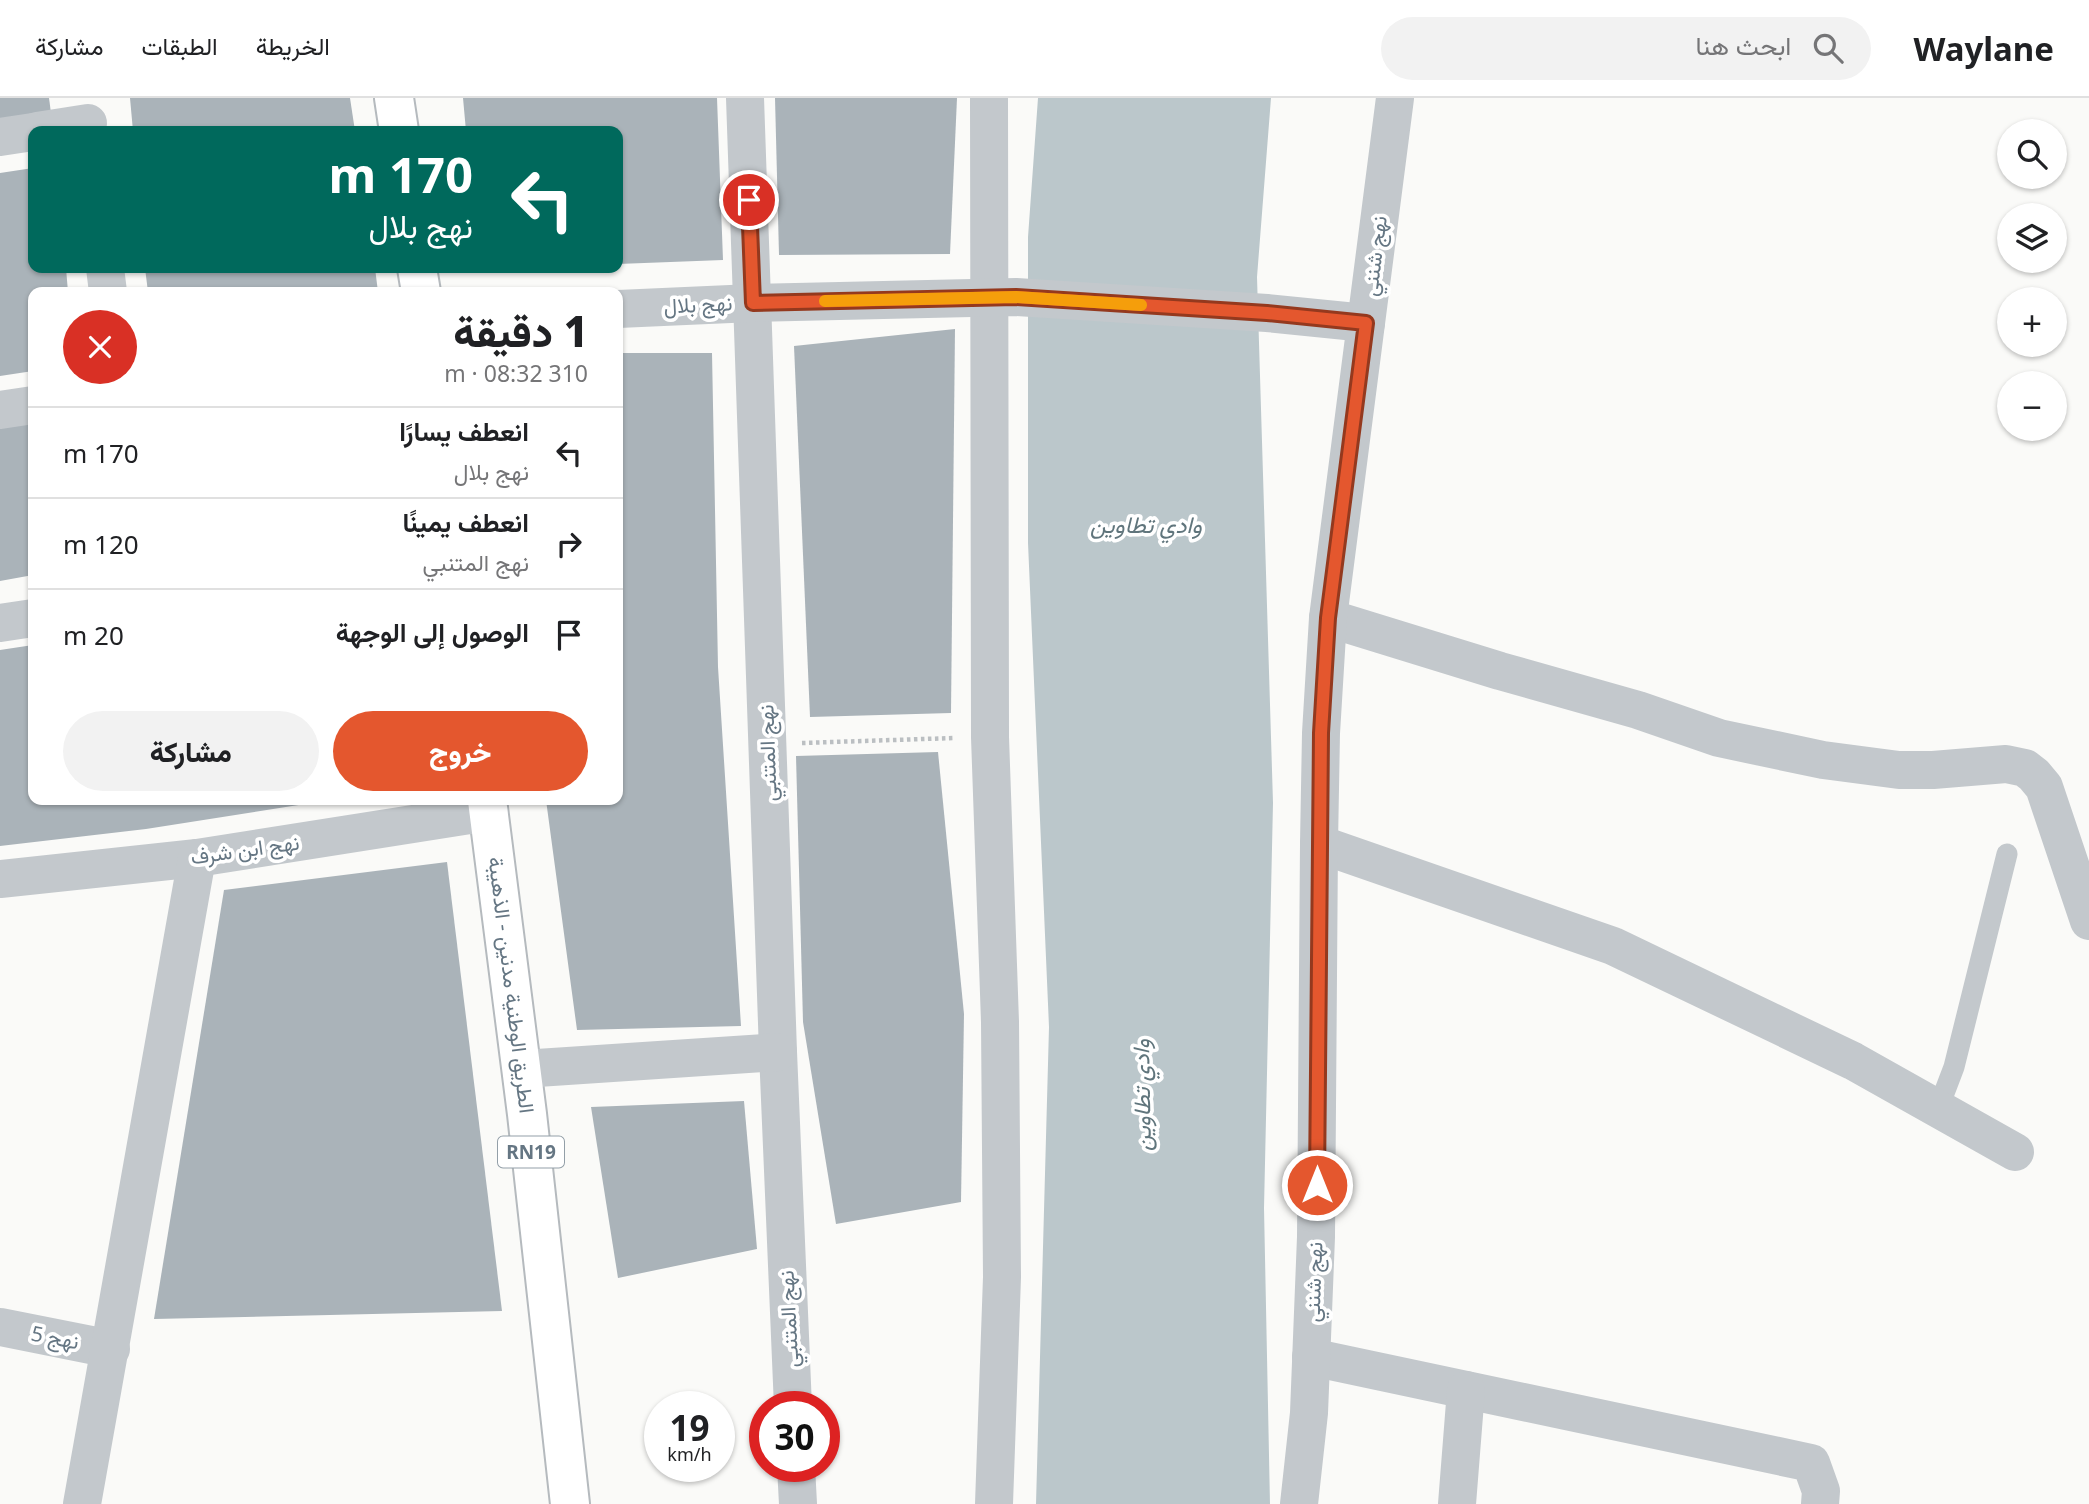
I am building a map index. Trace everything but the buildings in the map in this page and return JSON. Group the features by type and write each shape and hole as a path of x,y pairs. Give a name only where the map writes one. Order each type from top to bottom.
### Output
{"main road":[{"path":"394,98 398,126"},
{"name":"الطريق الوطنية مدنين - الذهيبة","path":"488,806 522,1069 570,1504"}],"street":[{"name":"نهج المتنبي","path":"745,98 792,1391"},
{"path":"989,98 1002,297 990,737 1000,1022 1002,1278 994,1504"},
{"name":"نهج شنني","path":"1299,1504 1309,1413 1316,1237 1321,733 1328,618 1395,98"},
{"path":"56,126 87,117"},
{"path":"0,137 28,133"},
{"name":"نهج بلال","path":"623,309 1002,297 1267,313 1366,323"},
{"path":"0,410 28,406"},
{"path":"1328,618 1638,710 1719,738 1810,757 1899,770 2006,764 2025,768 2044,787 2089,921"},
{"path":"0,623 28,619"},
{"name":"نهج ابن شرف","path":"0,879 197,858 488,806"},
{"path":"1319,844 1613,946 1853,1061 2015,1152"},
{"path":"82,1504 197,858"},
{"path":"522,1069 778,1052"},
{"name":"نهج 5","path":"0,1327 111,1349"},
{"path":"1311,1357 1811,1463 1821,1491 1819,1504"},
{"path":"1457,1504 1466,1390"},
{"path":"797,1482 798,1504"}],"lane":[{"path":"1938,1109 1954,1067 2007,855"}],"path":[{"path":"768,744 990,737"}],"water":[{"name":"وادي تطاوين","path":"1038,98 1271,98 1257,277 1273,803 1264,1208 1270,1504 1036,1504 1049,1027 1028,543 1028,237"}],"slow traffic":[{"path":"825,301 1016,297 1141,305"}],"route":[{"path":"749,200 753,303 1016,297 1267,313 1366,323 1328,618 1321,733 1317,1185"}]}
